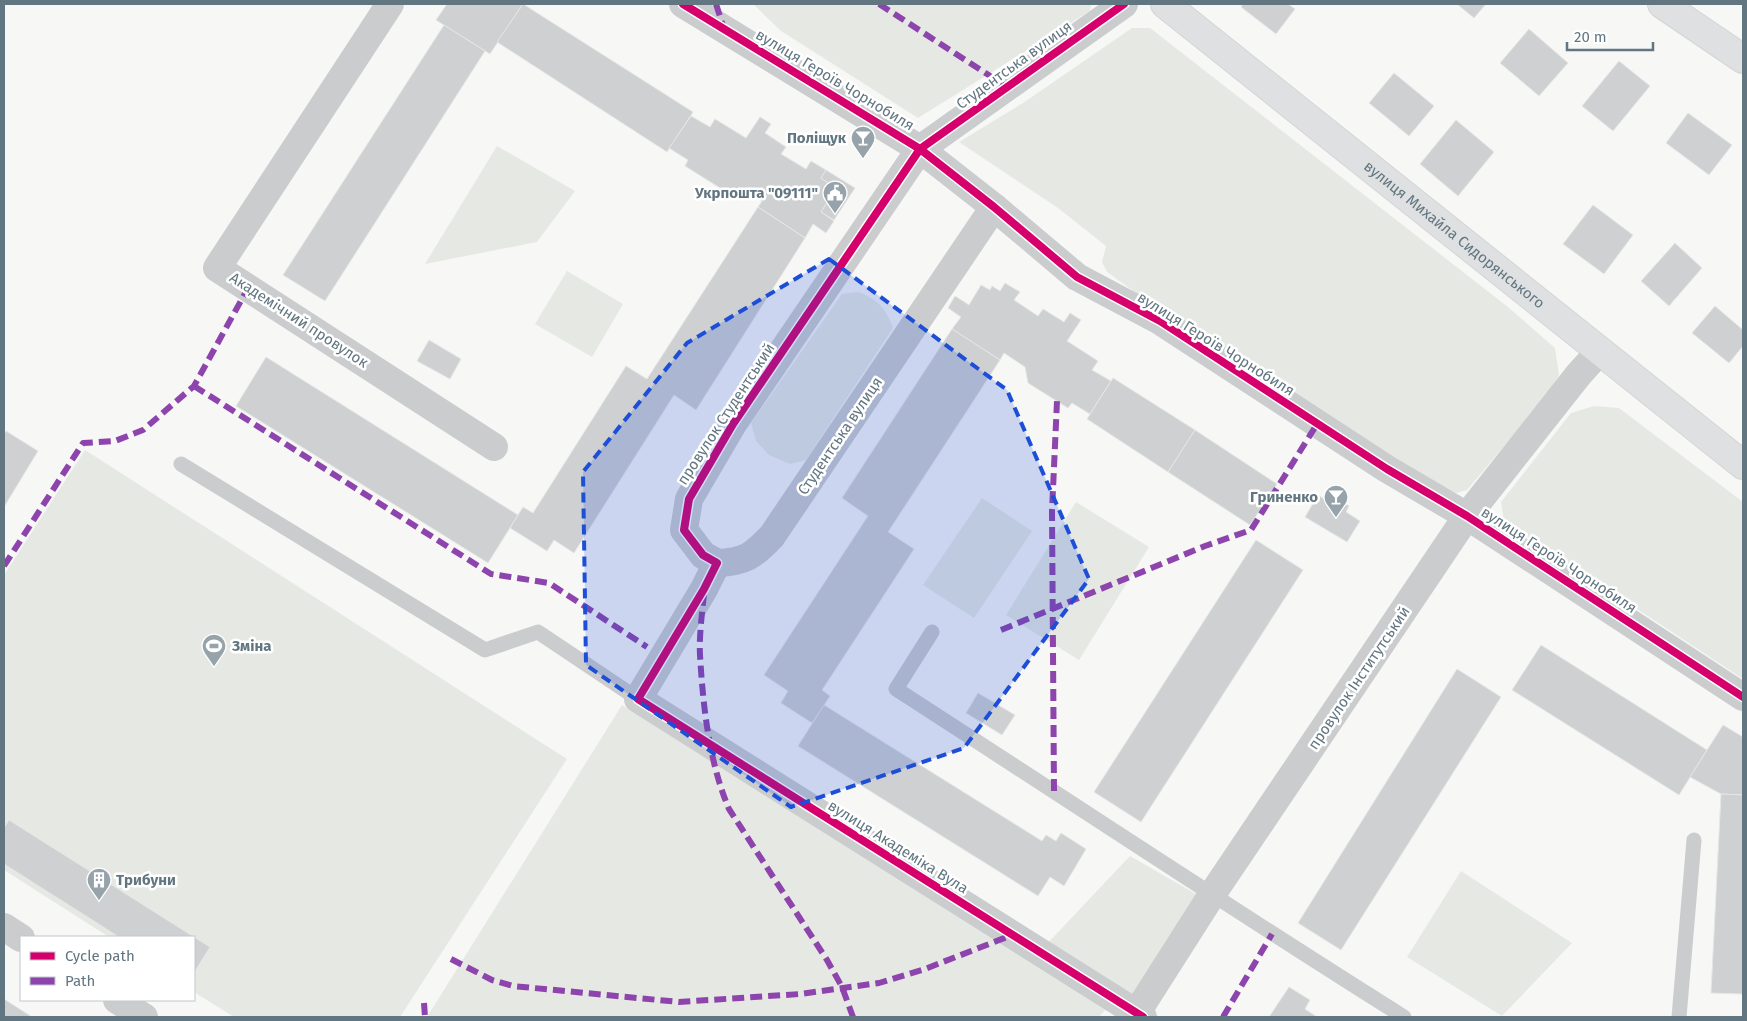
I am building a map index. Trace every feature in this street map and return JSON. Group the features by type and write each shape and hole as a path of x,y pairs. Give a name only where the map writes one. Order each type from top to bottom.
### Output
{"street":[{"name":"Академічний провулок","path":"390,4 217,268 494,447"},
{"name":"вулиця Героїв Чорнобиля","path":"683,4 920,149 994,207 1077,277 1160,321 1387,469 1468,516 1743,697"},
{"name":"Студентська вулиця","path":"920,149 1124,4"},
{"name":"вулиця Михайла Сидорянського","path":"1165,4 1743,465"},
{"path":"1662,4 1743,59"},
{"name":"провулок Студентський","path":"717,563 703,555 684,530 689,499 733,424 920,149"},
{"name":"Студентська вулиця","path":"717,563 736,562 755,555 772,536 994,207"},
{"name":"провулок Інститутський","path":"1139,1016 1213,893 1468,516 1579,374 1600,351"},
{"path":"638,699 704,589 717,563"},
{"name":"вулиця Академіка Вула","path":"638,699 1139,1016"},
{"path":"4,927 20,937"},
{"path":"119,1001 144,1017"}],"lane":[{"path":"182,464 485,650 538,632 638,699"},
{"path":"932,632 896,688 1213,893 1272,934 1404,1017"},
{"path":"1678,1017 1694,840"}],"highlighted area":[{"path":"829,259 1007,390 1089,579 964,748 791,807 586,665 583,472 687,343"}],"shaded area":[{"path":"753,4 1091,4 1090,11 918,118 781,31"},
{"path":"1132,28 1150,28 1508,307 1555,348 1559,375 1553,388 1467,490 1456,493 1433,482 1146,300 1107,272 1102,262 1106,246 1058,208 959,142 1023,103"},
{"path":"497,146 575,191 537,242 425,264"},
{"path":"567,271 623,304 592,357 535,324"},
{"path":"858,292 876,301 884,310 893,328 806,460 790,464 769,455 756,441 751,423 842,294"},
{"path":"1594,406 1619,408 1743,502 1743,679 1504,521 1501,502 1571,413"},
{"name":"Зміна","path":"85,450 567,759 400,1017 234,1017 195,993 195,936 107,936 4,870 4,575"},
{"path":"982,498 1032,531 974,618 923,585"},
{"path":"1076,502 1149,547 1079,660 1006,615"},
{"path":"622,705 1106,1009 1099,1017 427,1017"},
{"path":"1130,856 1196,894 1133,999 1046,945"},
{"path":"1461,871 1572,943 1502,1016 1407,957"}],"building":[{"path":"447,4 523,4 490,54 436,20"},
{"path":"523,4 693,112 667,152 497,42"},
{"path":"1243,4 1288,4 1295,9 1276,34 1241,7"},
{"path":"1457,4 1486,4 1474,18"},
{"path":"444,25 485,51 325,301 283,275"},
{"path":"1529,29 1568,63 1539,96 1500,63"},
{"path":"1619,61 1650,86 1613,131 1582,106"},
{"path":"1394,73 1434,106 1409,136 1369,103"},
{"path":"1688,113 1732,145 1709,175 1666,143"},
{"path":"691,116 710,127 715,119 746,138 760,117 771,124 765,133 786,147 781,154 806,169 811,161 826,170 821,178 828,183 825,187 834,192 821,212 834,221 826,233 813,224 805,238 758,207 762,201 740,188 725,191 685,166 688,160 669,148"},
{"path":"1456,120 1494,152 1458,196 1420,164"},
{"path":"826,170 855,188 834,220 821,212 834,192 825,187 828,183 821,178"},
{"path":"1593,205 1633,235 1604,274 1563,244"},
{"path":"758,207 805,238 696,410 674,395 574,553 554,540 547,551 510,528 523,507 533,513 626,366 647,379"},
{"path":"1675,243 1702,268 1669,306 1641,281"},
{"path":"1005,283 1020,292 1014,300 1038,316 1043,309 1064,322 1070,313 1081,320 1067,341 1098,361 1092,370 1111,381 1090,414 1072,403 1068,408 1028,383 1025,367 1004,353 1000,360 952,329 961,317 948,308 955,296 969,305 981,285 990,290 992,286 1000,291"},
{"path":"1715,306 1743,330 1743,346 1729,363 1692,333"},
{"path":"952,329 1000,360 888,532 914,549 822,690 830,696 812,723 781,703 788,691 764,675 868,516 842,498"},
{"path":"429,340 461,359 450,379 417,361"},
{"path":"266,357 518,515 488,563 236,406"},
{"path":"1113,378 1195,430 1168,472 1087,419"},
{"path":"1195,430 1277,484 1250,525 1168,472"},
{"path":"6,431 38,451 4,507 4,435"},
{"path":"1318,495 1335,506 1338,500 1349,506 1346,512 1360,521 1347,542 1305,517"},
{"path":"1256,540 1303,570 1141,822 1094,792"},
{"path":"1541,645 1707,750 1679,795 1512,690"},
{"path":"1457,669 1501,697 1341,950 1298,923"},
{"path":"978,693 1015,715 1002,735 966,713"},
{"path":"824,705 1042,841 1046,835 1056,841 1061,833 1086,849 1064,886 1050,877 1038,896 798,746"},
{"path":"1723,725 1743,737 1743,795 1721,794 1690,777"},
{"path":"1721,794 1743,795 1743,994 1711,993"},
{"name":"Трибуни","path":"9,820 193,936 117,936 4,864 4,828"},
{"name":"Трибуни","path":"195,938 210,947 195,971"},
{"path":"1289,987 1310,1000 1305,1009 1317,1017 1269,1017"},
{"path":"4,999 32,1017 4,1017"}],"marked path":[{"path":"716,4 724,29"},
{"path":"879,4 1007,87"},
{"path":"4,566 83,443 115,441 143,430 194,386 248,288"},
{"path":"194,386 491,574 549,583 647,647"},
{"path":"1054,791 1052,511 1057,401"},
{"path":"1001,630 1205,546 1251,530 1317,424"},
{"path":"704,594 700,648 703,694 708,734 722,791 729,809 827,960 842,987 853,1017"},
{"path":"1223,1017 1272,934"},
{"path":"451,959 492,980 513,986 679,1002 800,994 879,983 925,969 1012,935"},
{"path":"424,1003 425,1017"}],"cycle path":[{"path":"683,4 920,149 994,207 1077,277 1160,321 1387,469 1467,516 1743,697"},
{"path":"1124,4 920,149 733,424 689,499 684,530 703,555 717,563 704,589 638,699 1143,1017"}],"place":[{"name":"Поліщук","path":"863,159"},
{"name":"Укрпошта \"09111\"","path":"835,214"},
{"name":"Гриненко","path":"1336,518"},
{"name":"Зміна","path":"214,667"},
{"name":"Трибуни","path":"99,901"}]}
